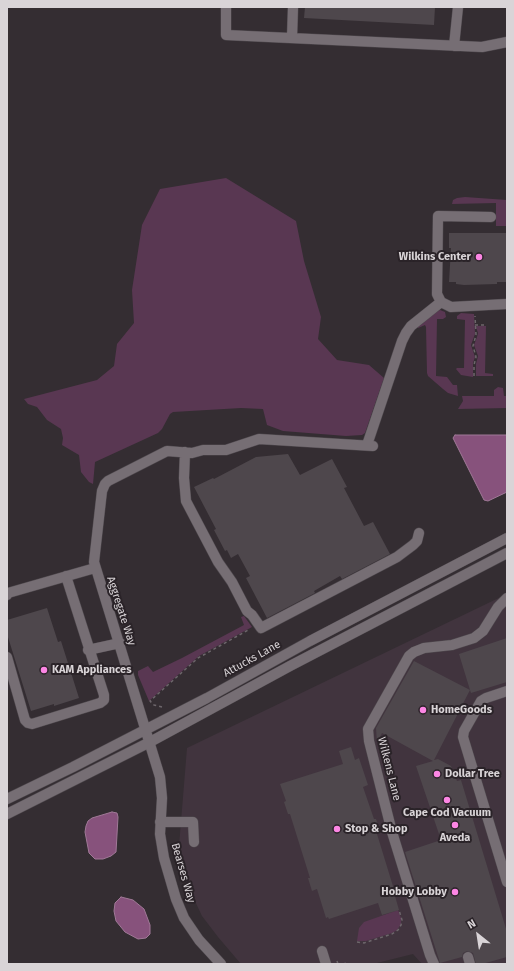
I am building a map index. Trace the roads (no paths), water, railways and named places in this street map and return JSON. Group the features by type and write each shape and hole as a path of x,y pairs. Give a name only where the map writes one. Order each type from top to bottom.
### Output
{"street":[{"path":"226,7 226,35 482,48 507,42"},
{"path":"292,38 293,7"},
{"path":"454,46 458,7"},
{"path":"491,217 438,216 437,294 440,302 451,307 507,304"},
{"path":"419,533 417,541 397,557 261,628 252,615 247,611 232,582 218,562 186,501 184,478 185,452 192,453 203,450 226,450 259,439 370,445 397,356 406,333 415,323 440,302"},
{"name":"Aggregate Way","path":"146,729 95,568 95,548 102,491 108,481 164,452 185,452"},
{"name":"Attucks Lane","path":"7,799 218,692 310,641 507,538"},
{"path":"7,814 150,742 296,663 507,553"},
{"path":"7,595 8,593 95,568"},
{"path":"7,657 25,720 28,723 32,724 100,703 104,700 104,695 88,650 66,576"},
{"name":"Wilkens Lane","path":"434,964 392,832 369,741 368,729 409,656 424,648 452,646 474,638 483,631 498,607 507,598"},
{"path":"88,650 120,643"},
{"path":"507,691 483,699 464,731 463,737 507,882"},
{"name":"Bearses Way","path":"146,729 162,784 160,822 162,850 180,909 194,933 221,964"},
{"path":"160,822 194,822 194,842"},
{"path":"322,951 326,964"}],"place":[{"name":"Wilkins Center","path":"479,257"},
{"name":"KAM Appliances","path":"44,670"},
{"name":"HomeGoods","path":"423,710"},
{"name":"Dollar Tree","path":"437,774"},
{"name":"Cape Cod Vacuum","path":"447,800"},
{"name":"Aveda","path":"455,825"},
{"name":"Stop & Shop","path":"337,829"},
{"name":"Hobby Lobby","path":"455,892"}]}
